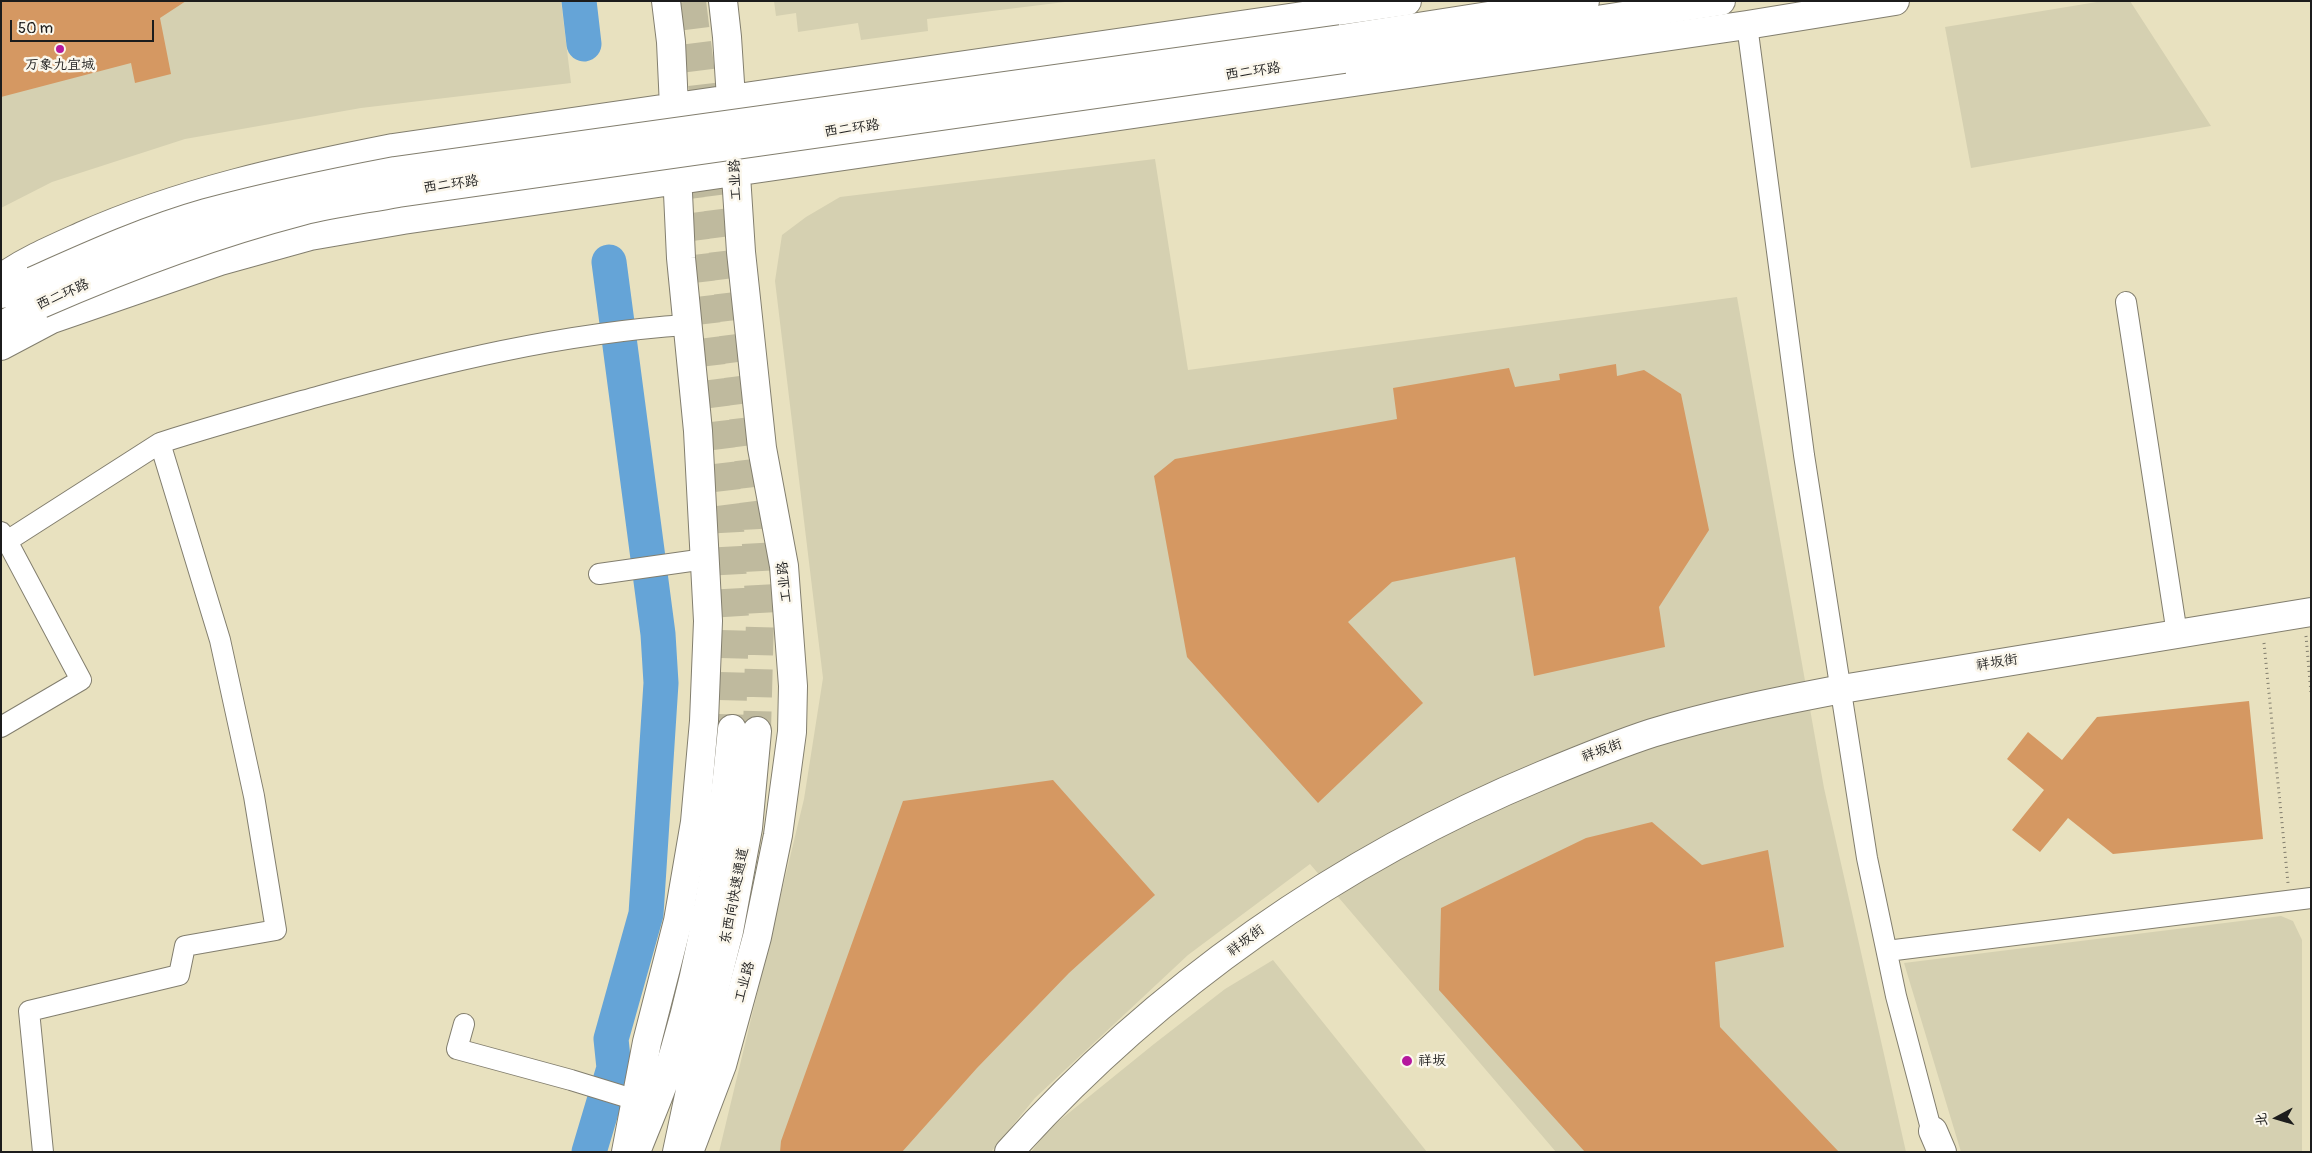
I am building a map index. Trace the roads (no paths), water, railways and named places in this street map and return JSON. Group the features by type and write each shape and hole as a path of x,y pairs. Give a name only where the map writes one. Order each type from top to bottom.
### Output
{"main road":[{"path":"626,1152 625,1096 647,1042 678,921 695,822 705,712 708,621 698,431 681,258 671,42 666,1"},
{"name":"工业路","path":"689,1152 722,1065 757,937 778,835 792,732 793,686 784,566 762,448 740,252 723,1"},
{"path":"1,278 24,261 108,224 220,187 296,168 393,148 674,107 1292,9 1407,1"},
{"name":"西二环路","path":"1343,49 1585,1"},
{"name":"西二环路","path":"1,326 37,293 116,244 204,214 298,189 396,171 1721,1"},
{"path":"1,346 52,320 132,291 220,261 310,236 403,220 1747,25 1895,1"},
{"name":"西二环路","path":"1,294 37,293"},
{"name":"祥坂街","path":"1009,1152 1080,1078 1162,1004 1283,912 1382,852 1492,797 1613,746 1720,715 1842,689 2307,613"},
{"name":"东西向快速通道","path":"686,1054 729,932 748,828 745,730"},
{"path":"636,1152 686,1054"},
{"path":"677,1152 686,1054"}],"street":[{"path":"1747,25 1804,455 1867,858 1896,996 1937,1145"},
{"path":"2126,302 2177,634"},
{"path":"1,727 81,680 4,536 160,443 397,375 520,347 606,332 687,324"},
{"path":"43,1152 29,1011 179,975 185,946 276,930 254,796 220,640 160,443"},
{"path":"599,574 705,560"},
{"path":"1887,951 2311,898"},
{"path":"464,1024 457,1049 625,1096"}],"waterway":[{"path":"579,1 584,44"},
{"path":"589,1152 614,1068 611,1039 646,914 661,683 658,634 609,262"}],"tunnel":[{"path":"692,1 754,508 760,619 757,731"},
{"path":"688,171 729,509 735,619 732,729"}],"place":[{"name":"万象九宜城","path":"60,49"},
{"name":"祥坂","path":"1407,1061"}]}
